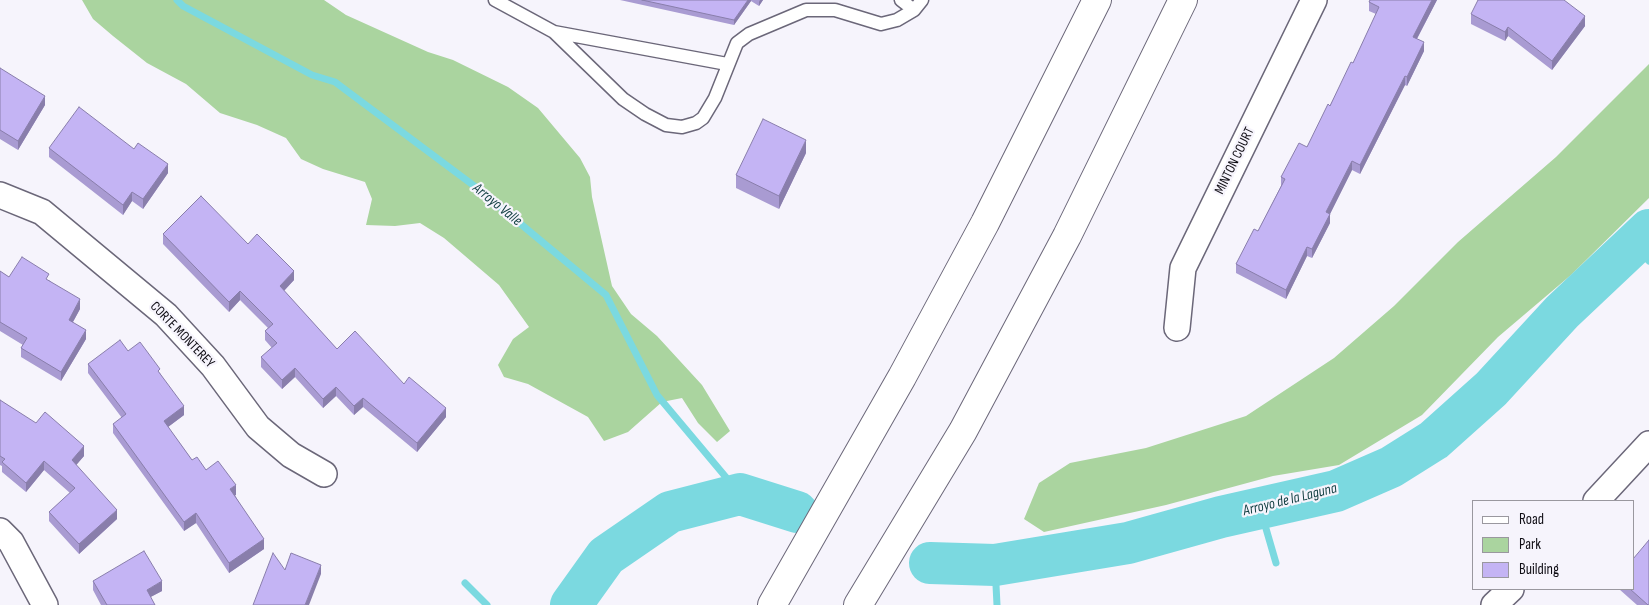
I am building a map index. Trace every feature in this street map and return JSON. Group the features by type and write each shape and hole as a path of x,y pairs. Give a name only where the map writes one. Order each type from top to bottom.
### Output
{"highway":[{"path":"1072,52 1091,0"},
{"path":"772,605 883,413 985,223 1097,0"},
{"path":"858,605 963,431 1067,236 1183,0"}],"street":[{"name":"MINTON COURT","path":"1177,328 1183,268 1314,0"},
{"name":"CORTE MONTEREY","path":"0,195 42,212 166,315 213,366 258,427 291,455 324,474"},
{"path":"1597,500 1645,457"},
{"path":"0,531 11,542 45,605"},
{"path":"1494,605 1510,590"}],"lane":[{"path":"496,0 554,32 623,99 666,125 682,127 696,123 703,118 715,98 727,64 738,43 749,34 806,10 835,10 881,24 896,20 918,5"},
{"path":"901,0 918,5"},
{"path":"554,32 727,64"}],"green space":[{"path":"82,0 324,0 346,15 428,52 453,60 508,87 538,108 580,158 590,177 592,197 612,286 631,314 657,336 702,385 730,431 717,442 698,423 682,398 662,402 628,432 604,441 588,417 528,384 504,377 498,365 513,339 529,327 499,285 444,238 420,223 395,226 366,225 372,199 365,182 323,169 301,159 286,138 257,125 220,113 186,84 147,63 113,36 93,19"},
{"path":"1649,64 1649,198 1571,275 1498,337 1422,415 1339,465 1273,476 1166,505 1044,532 1024,519 1039,483 1070,463 1146,448 1246,416 1334,358 1394,306 1458,242 1556,157"}],"building":[{"path":"642,0 748,0 734,20"},
{"path":"1370,0 1432,0 1413,37 1424,42 1360,165 1352,161 1326,212 1330,214 1312,249 1307,247 1286,290 1236,264 1254,229 1258,231 1285,179 1281,177 1299,143 1307,147 1328,104 1330,106 1351,62 1353,63 1379,7 1369,2"},
{"path":"1478,0 1564,0 1585,16 1552,61 1508,27 1505,32 1471,14"},
{"path":"0,68 45,96 18,141 0,130"},
{"path":"79,107 134,149 138,143 168,164 143,199 132,192 123,205 49,148"},
{"path":"763,119 806,140 779,196 736,175"},
{"path":"201,196 248,244 257,234 294,271 280,286 337,349 355,331 404,384 409,377 446,408 417,443 363,398 354,406 336,387 323,399 295,368 282,380 261,357 277,343 265,331 273,324 240,291 229,302 163,234"},
{"path":"22,257 49,274 46,279 80,299 69,320 86,330 61,372 21,348 27,338 0,322 0,271 9,277"},
{"path":"120,340 128,351 140,342 160,369 158,371 184,406 164,421 192,460 197,457 206,470 218,461 236,485 230,489 264,539 229,563 196,513 184,522 113,424 126,414 88,364"},
{"path":"0,400 36,423 45,412 84,446 72,460 117,510 79,544 49,512 75,488 44,461 26,483 2,462 5,459 0,456"},
{"path":"1649,540 1649,605 1631,590 1634,590 1634,558"},
{"path":"144,551 162,581 147,590 155,605 107,605 93,581"},
{"path":"273,553 285,570 291,553 321,565 305,605 253,605"}],"waterway":[{"name":"Arroyo Valle","path":"177,0 183,6 312,75 335,82 481,191 606,295 657,395 740,494"},
{"name":"Arroyo de la Laguna","path":"930,563 995,565 1128,543 1221,517 1336,491 1391,467 1434,440 1491,389 1562,312 1649,230"},
{"path":"1634,246 1649,261"},
{"name":"Arroyo de la Laguna","path":"571,605 606,556 670,512 740,494 797,512"},
{"path":"1260,508 1276,563"},
{"path":"995,565 997,605"},
{"path":"465,583 487,605"}]}
